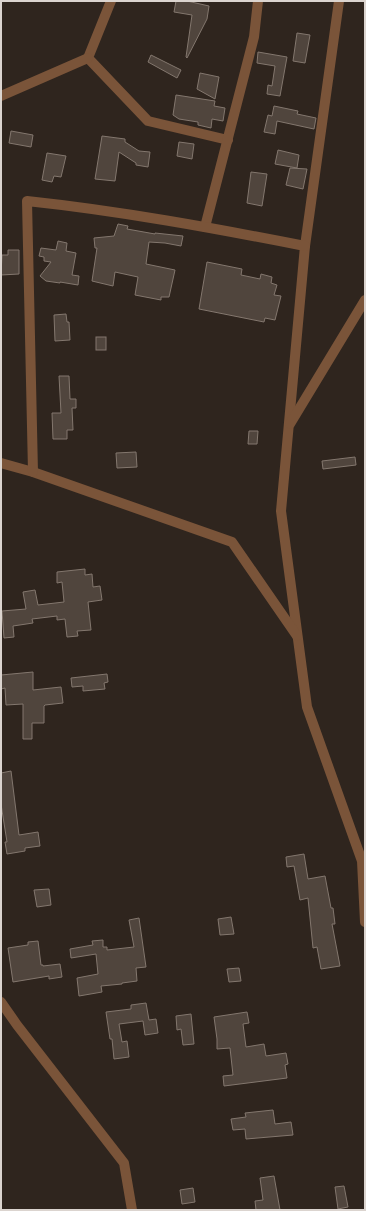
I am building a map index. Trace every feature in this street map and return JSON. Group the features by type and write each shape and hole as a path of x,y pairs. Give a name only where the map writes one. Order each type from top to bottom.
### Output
{"street":[{"path":"1,96 88,58 111,1"},
{"path":"206,227 254,37 258,1"},
{"path":"339,1 305,246 281,511 307,707 362,861 365,922"},
{"path":"88,58 148,121 228,140"},
{"path":"33,472 27,201 79,207 206,227 305,246"},
{"path":"288,428 365,300"},
{"path":"1,463 33,472 232,542 298,638"},
{"path":"1,1002 124,1163 132,1210"}],"building":[{"path":"176,1 187,1 209,6 207,19 187,58 192,15 174,12"},
{"path":"297,33 310,35 305,63 293,61"},
{"path":"258,52 287,57 280,96 267,94 268,85 272,86 275,66 257,63"},
{"path":"151,55 181,70 177,78 148,62"},
{"path":"200,73 219,77 215,99 197,89"},
{"path":"176,95 215,101 214,106 225,108 223,121 212,119 211,128 198,125 198,122 179,119 173,115"},
{"path":"274,106 298,111 297,114 316,118 314,129 277,121 275,134 264,132 268,115 272,116"},
{"path":"11,131 33,135 31,147 9,143"},
{"path":"102,136 125,139 125,142 139,151 150,152 148,167 136,165 136,163 119,152 115,181 95,179"},
{"path":"179,142 194,144 192,159 177,156"},
{"path":"278,150 299,155 297,168 275,164"},
{"path":"47,153 66,156 61,177 54,176 52,182 42,180"},
{"path":"290,168 307,169 303,189 286,185"},
{"path":"251,172 267,174 262,206 247,203"},
{"path":"118,224 128,226 127,229 155,234 183,236 181,246 149,242 146,264 175,270 169,297 161,297 161,300 135,295 138,277 115,272 113,286 92,281 97,248 95,248 94,238 114,236"},
{"path":"58,241 67,243 66,251 76,253 72,275 79,276 78,285 46,281 40,276 51,262 44,261 44,257 39,256 41,248 56,250"},
{"path":"8,250 19,250 19,274 1,275 2,255 8,255"},
{"path":"207,262 242,269 241,275 260,279 261,274 272,277 271,283 277,285 274,295 281,296 275,320 265,318 264,322 199,309"},
{"path":"66,314 67,322 69,322 70,340 55,341 54,315"},
{"path":"96,337 106,337 106,350 96,350"},
{"path":"59,376 69,376 70,399 76,399 76,408 72,408 73,430 67,430 67,439 53,439 52,413 61,413"},
{"path":"249,431 258,431 257,444 248,444"},
{"path":"136,452 137,467 117,468 116,453"},
{"path":"355,457 356,465 323,469 322,461"},
{"path":"85,569 85,575 92,574 93,587 100,586 102,600 88,602 91,630 77,631 78,636 67,637 65,619 57,620 57,616 32,619 33,623 13,626 14,637 4,638 2,611 26,609 23,592 35,590 38,605 64,602 62,582 57,583 57,572"},
{"path":"33,672 33,690 61,687 63,703 45,705 44,723 32,723 32,739 23,739 23,704 6,705 5,688 1,689 1,675"},
{"path":"107,674 108,682 104,683 105,689 83,691 83,686 72,687 71,678"},
{"path":"11,771 19,835 38,832 40,846 25,848 25,851 7,854 5,842 7,842 1,804 1,773"},
{"path":"304,854 308,879 325,876 331,908 333,908 335,924 332,924 340,966 321,969 317,947 313,948 308,898 300,900 294,866 287,867 286,857"},
{"path":"49,889 51,905 37,907 34,890"},
{"path":"231,917 234,934 220,935 218,919"},
{"path":"139,918 146,967 136,968 137,981 101,986 102,992 79,996 77,978 98,974 96,954 71,958 70,949 93,945 92,941 103,940 103,947 107,947 107,950 134,947 129,920"},
{"path":"38,941 41,965 60,964 62,977 49,979 49,976 13,982 8,948 28,945 28,942"},
{"path":"239,968 241,981 229,982 227,969"},
{"path":"146,1003 149,1020 156,1019 158,1033 145,1035 143,1021 119,1024 122,1042 127,1041 129,1057 114,1059 112,1039 110,1039 106,1012 131,1009 131,1005"},
{"path":"247,1012 249,1023 243,1024 246,1047 264,1044 266,1056 286,1053 288,1064 285,1065 287,1078 224,1086 223,1076 233,1075 230,1048 217,1049 214,1017"},
{"path":"191,1014 194,1044 183,1045 181,1029 177,1030 176,1016"},
{"path":"273,1110 275,1124 291,1122 293,1135 246,1139 245,1129 233,1130 231,1119 246,1117 245,1113"},
{"path":"274,1176 280,1210 256,1210 255,1201 263,1200 260,1178"},
{"path":"344,1186 348,1207 338,1209 335,1187"},
{"path":"193,1188 195,1202 182,1204 180,1190"}]}
